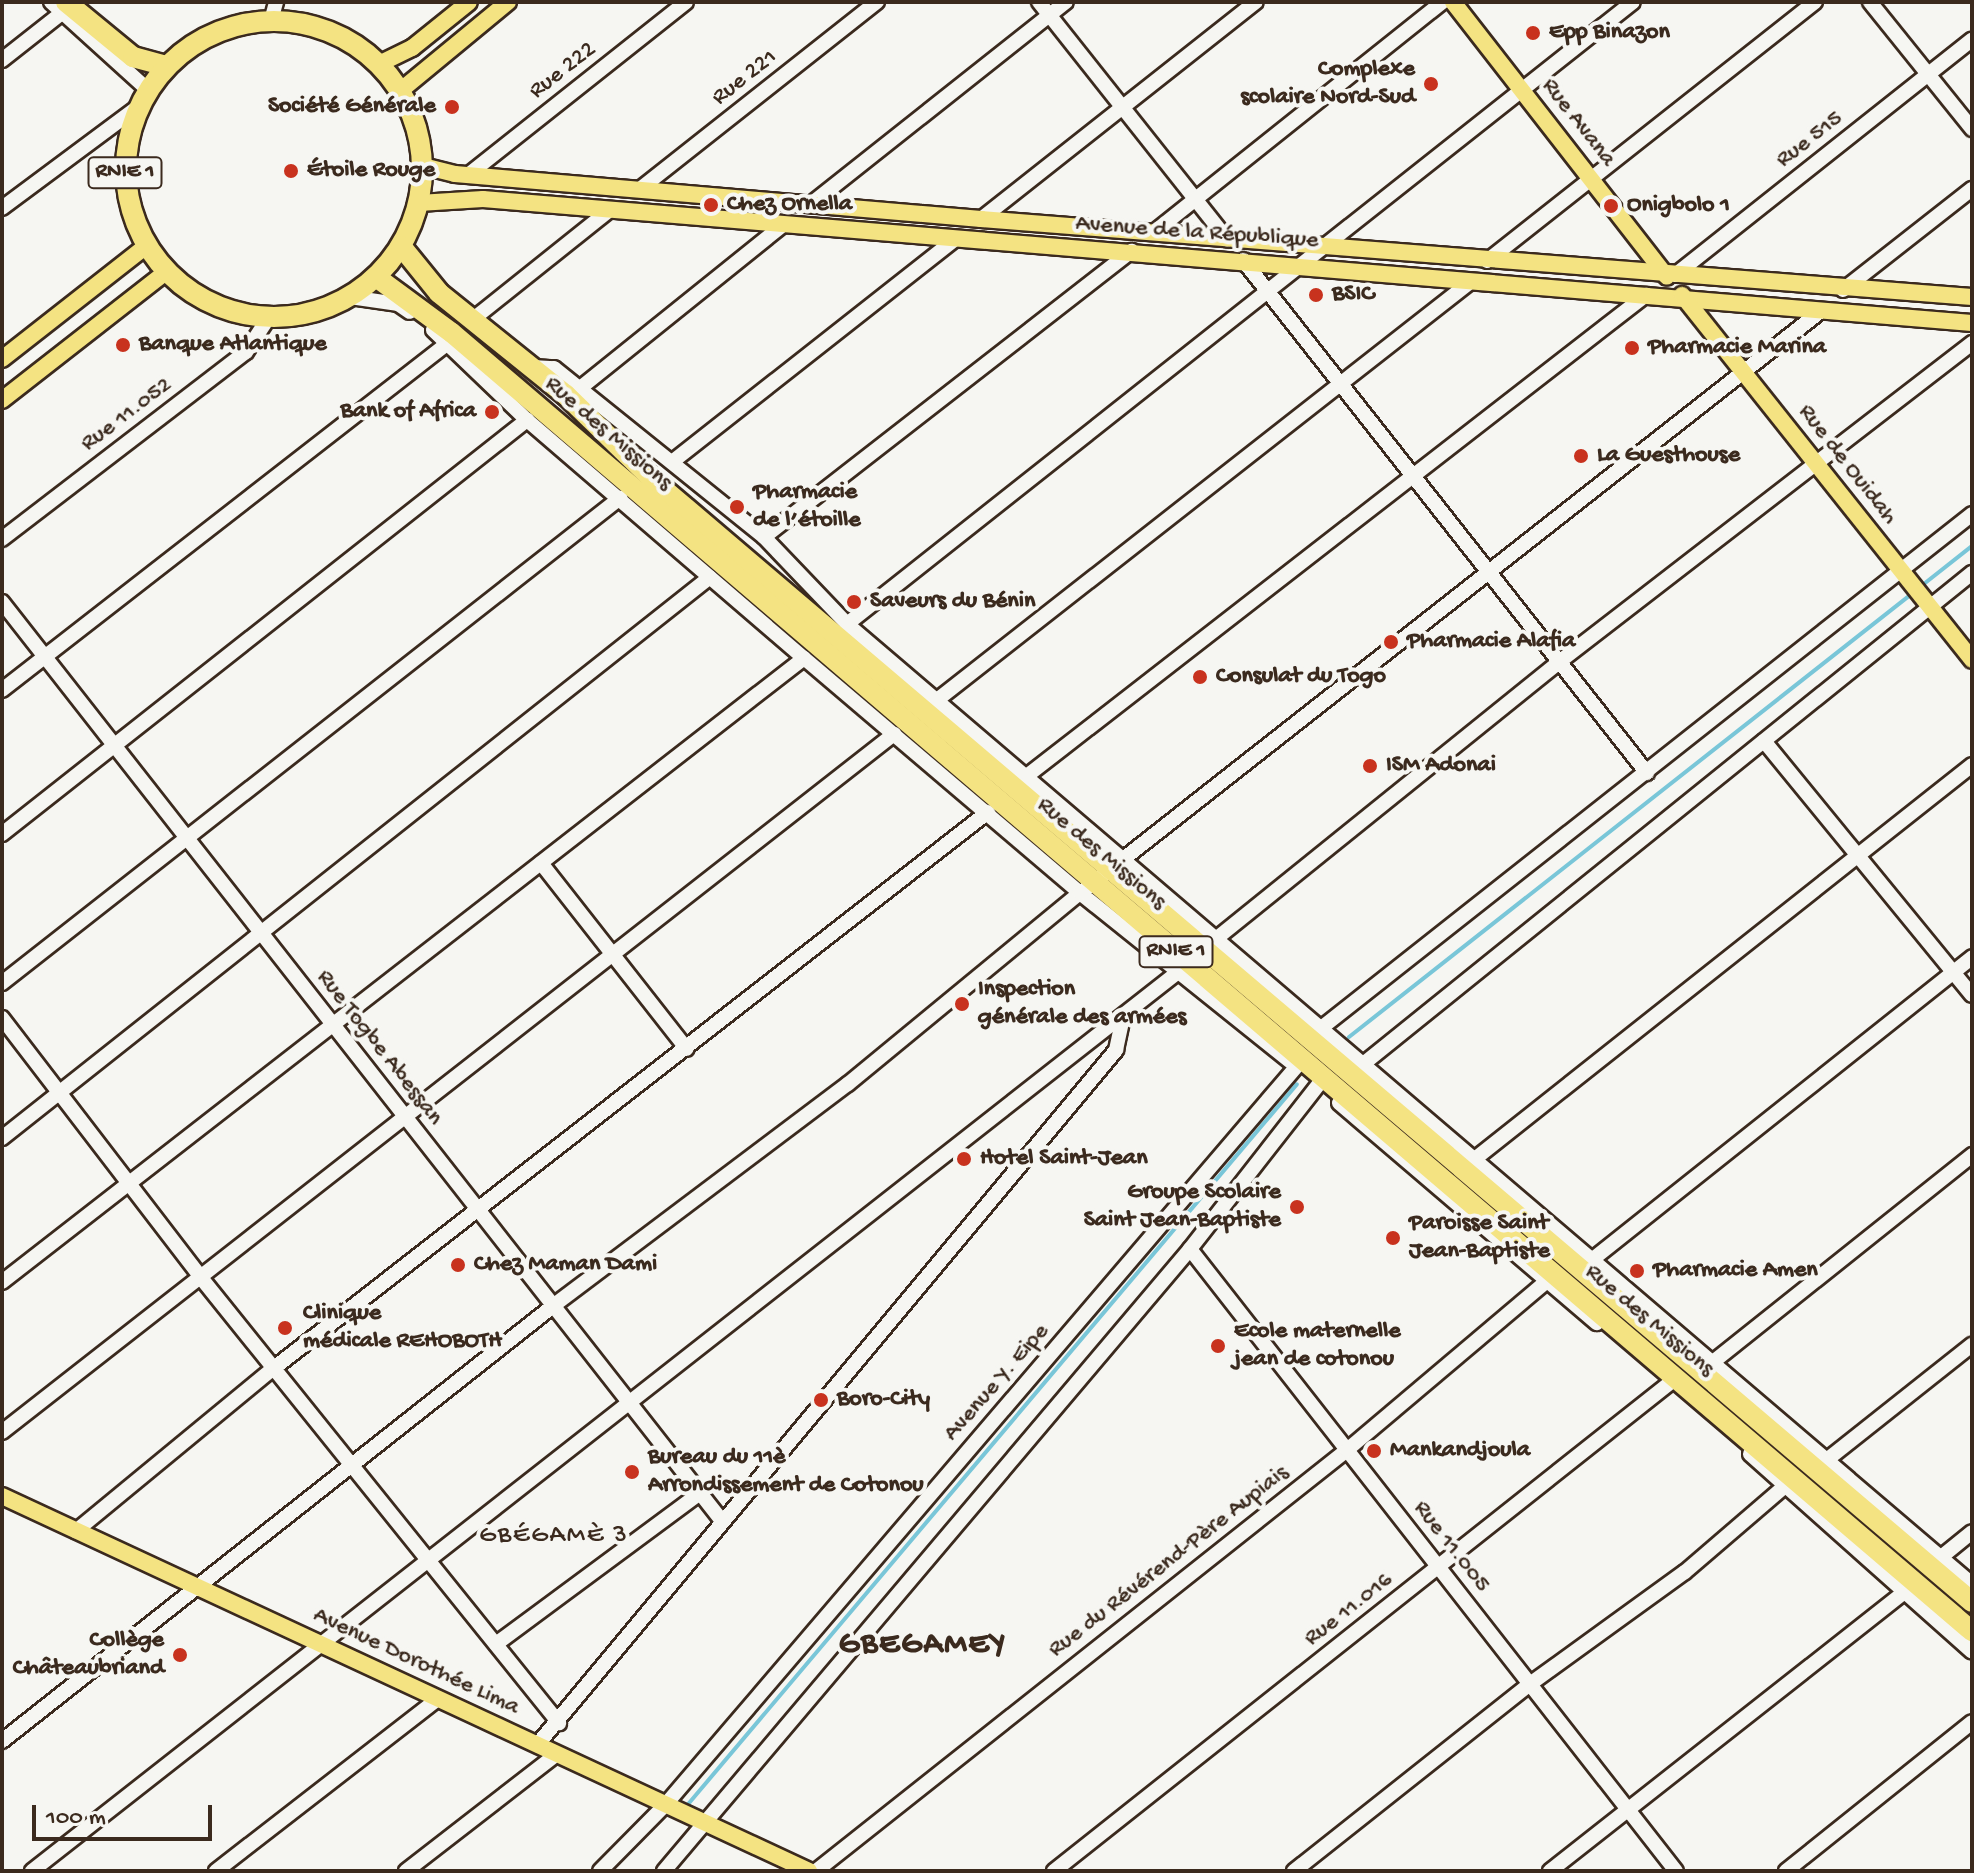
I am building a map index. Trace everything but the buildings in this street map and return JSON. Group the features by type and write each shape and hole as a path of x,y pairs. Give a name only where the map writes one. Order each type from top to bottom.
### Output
{"highway":[{"path":"60,5 133,57 167,66"},
{"name":"RNIE 1","path":"273,12 329,32 379,64 400,91 417,130 423,166 419,203 401,246 376,277 350,297 311,313 269,317 213,304 166,272 146,246 131,211 125,173 143,98 167,66 216,33 273,12"},
{"name":"Rue des Missions","path":"401,246 424,279 532,367 821,625 1118,864 1972,1602"},
{"name":"Rue des Missions","path":"376,277 452,333 1087,887 1972,1631"}],"main road":[{"path":"379,64 412,48 469,2"},
{"path":"400,91 508,2"},
{"name":"Rue Avana","path":"1453,2 1591,179 1670,274 1685,299"},
{"name":"Avenue de la République","path":"423,166 468,175 981,219 1843,290 1972,297"},
{"name":"Avenue de la République","path":"419,203 454,197 954,240 1301,264 1469,283 1972,323"},
{"path":"2,359 146,246"},
{"path":"2,400 166,272"},
{"name":"Rue de Ouidah","path":"1685,299 1972,660"},
{"name":"Avenue Dorothée Lima","path":"2,1496 809,1871"}],"street":[{"name":"Rue 222","path":"468,175 686,2"},
{"name":"Rue 221","path":"640,189 877,2"},
{"path":"1039,2 1227,239"},
{"path":"811,204 1066,2"},
{"path":"981,219 1256,2"},
{"path":"1153,233 1442,2"},
{"path":"847,624 1633,2"},
{"path":"1487,261 1815,2"},
{"path":"1870,2 1972,129"},
{"path":"2,60 60,5 143,98 2,208"},
{"name":"Rue 515","path":"1670,274 1972,40"},
{"path":"1843,290 1972,189"},
{"path":"472,320 610,210"},
{"path":"579,389 783,225"},
{"path":"672,462 954,240"},
{"path":"764,537 1132,251"},
{"path":"1243,260 1647,773"},
{"path":"937,700 1469,283"},
{"path":"1028,775 1415,478 1646,295"},
{"path":"350,297 398,304 448,343 527,420 804,658 988,812 1087,887 1178,972 1297,1066 1546,1282 1671,1382 1972,1652"},
{"path":"2,1741 553,1306 848,1084 1087,887 1821,311"},
{"name":"Rue 11.052","path":"2,539 246,352 269,317"},
{"path":"2,690 448,343"},
{"path":"1217,938 1559,662 1972,343"},
{"path":"532,367 550,365 764,537 847,624 1028,775 1118,864 1217,938 1972,1584"},
{"path":"2,834 527,420"},
{"path":"2,983 620,498"},
{"path":"1320,1029 1972,514"},
{"path":"1362,1065 1972,573"},
{"path":"2,1138 710,577"},
{"name":"Rue Togbe Abessan","path":"2,602 722,1521"},
{"path":"2,1282 804,658"},
{"path":"2,1432 202,1279 405,1116 894,734"},
{"path":"1764,741 1972,995"},
{"path":"1476,1158 1972,765"},
{"path":"76,1531 274,1368 480,1212 988,812"},
{"path":"541,863 687,1049"},
{"path":"1593,1259 1972,957"},
{"path":"32,1871 1178,972"},
{"path":"2,1018 202,1279 355,1465 559,1723"},
{"path":"537,1745 559,1723 722,1521 1116,1050 1123,1018"},
{"name":"Avenue Y. Eipe","path":"600,1871 666,1804 1297,1066"},
{"path":"664,1871 702,1822 1190,1249 1318,1085"},
{"path":"1713,1362 1972,1155"},
{"name":"Rue 11.005","path":"1190,1249 1676,1871"},
{"name":"Rue du Révérend-Père Aupiais","path":"816,1871 1347,1450 1546,1282"},
{"path":"1828,1459 1972,1345"},
{"name":"Rue 11.016","path":"1054,1871 1671,1382"},
{"path":"1294,1871 1530,1684 1685,1572 1785,1486"},
{"path":"496,1644 700,1493"},
{"path":"1940,1558 1972,1532"},
{"path":"1550,1871 1903,1593"},
{"path":"216,1871 438,1699"},
{"path":"1786,1871 1972,1722"},
{"path":"406,1871 557,1754"}],"waterway":[{"path":"1920,587 1972,546"},
{"path":"1349,1037 1914,592"},
{"path":"684,1809 1297,1084"}],"place":[{"name":"Epp Binazon","path":"1533,33"},
{"name":"Complexe scolaire Nord-Sud","path":"1431,84"},
{"name":"Société Générale","path":"452,107"},
{"name":"Étoile Rouge","path":"291,171"},
{"name":"Chez Ornella","path":"711,205"},
{"name":"Onigbolo 1","path":"1611,206"},
{"name":"BSIC","path":"1316,295"},
{"name":"Banque Atlantique","path":"123,345"},
{"name":"Pharmacie Marina","path":"1632,348"},
{"name":"Bank of Africa","path":"492,412"},
{"name":"La Guesthouse","path":"1581,456"},
{"name":"Pharmacie de l’étoille","path":"737,507"},
{"name":"Saveurs du Bénin","path":"854,602"},
{"name":"Pharmacie Alafia","path":"1391,642"},
{"name":"Consulat du Togo","path":"1200,677"},
{"name":"ISM Adonai","path":"1370,766"},
{"name":"Inspection générale des armées","path":"962,1004"},
{"name":"Hotel Saint-Jean","path":"964,1159"},
{"name":"Groupe Scolaire Saint Jean-Baptiste","path":"1297,1207"},
{"name":"Paroisse Saint Jean-Baptiste","path":"1393,1238"},
{"name":"Chez Maman Dami","path":"458,1265"},
{"name":"Pharmacie Amen","path":"1637,1271"},
{"name":"Clinique médicale REHOBOTH","path":"285,1328"},
{"name":"Ecole maternelle jean de cotonou","path":"1218,1346"},
{"name":"Boro-City","path":"821,1400"},
{"name":"Mankandjoula","path":"1374,1451"},
{"name":"Bureau du 11è Arrondissement de Cotonou","path":"632,1472"},
{"name":"Collège Châteaubriand","path":"180,1655"}],"district":[{"name":"GBÉGAMÈ 3","path":"554,1537"},
{"name":"GBEGAMEY","path":"923,1645"}]}
